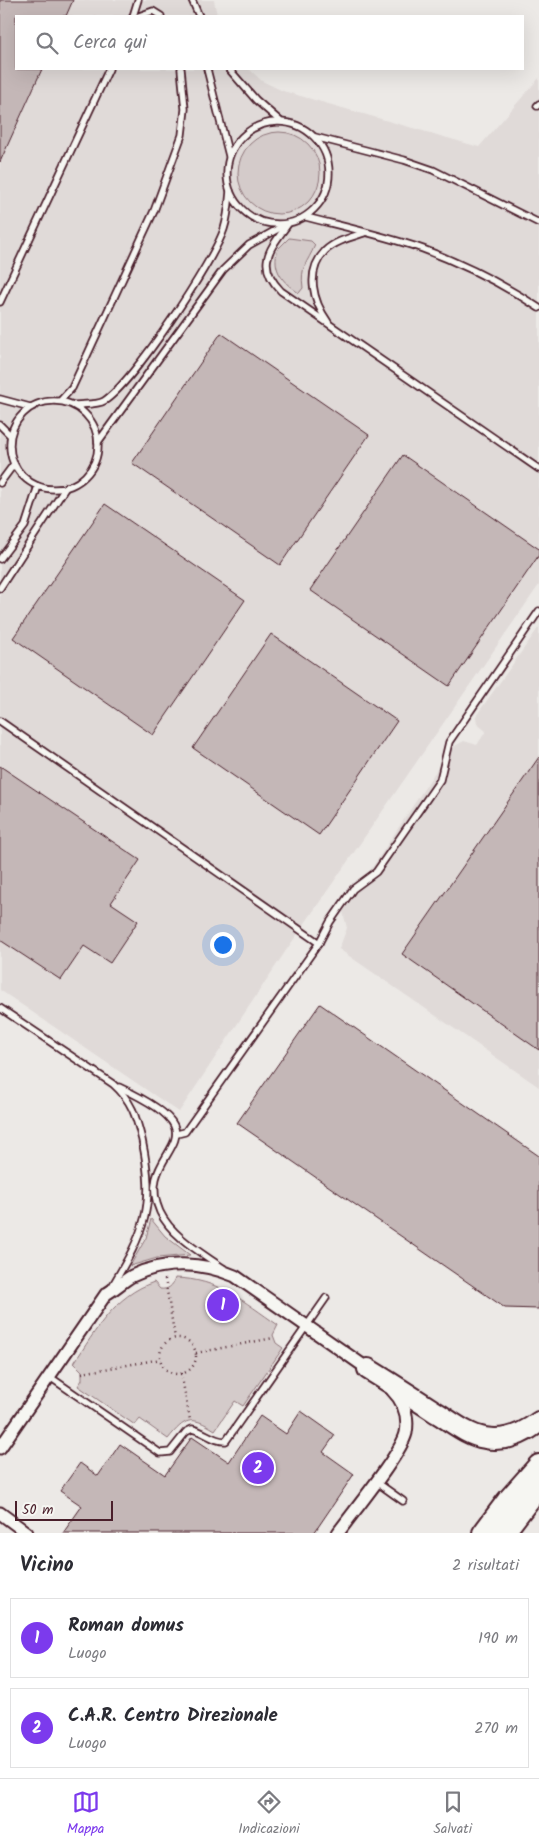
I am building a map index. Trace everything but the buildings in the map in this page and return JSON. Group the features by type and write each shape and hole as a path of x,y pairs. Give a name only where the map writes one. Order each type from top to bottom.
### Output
{"highway":[{"path":"368,1369 459,1427 480,1437 493,1439 509,1438 539,1422"},
{"path":"483,1533 507,1501 539,1465"},
{"path":"504,1533 539,1487"}],"street":[{"path":"0,1448 106,1294 131,1277 160,1267 176,1265 203,1266 235,1276 368,1369 399,1398 407,1417 405,1435 402,1442 338,1533"},
{"path":"0,1513 27,1533"}],"lane":[{"path":"134,15 138,0"},
{"path":"193,3 198,15"},
{"path":"143,15 153,11 159,15"},
{"path":"0,302 110,70"},
{"path":"60,400 72,388 154,211 173,160 182,135 185,116 181,70"},
{"path":"207,70 229,156"},
{"path":"98,442 223,270 249,245 288,224 306,217 317,207 326,194 330,180 327,157 315,137 305,129 280,121 256,100 231,70"},
{"path":"280,121 264,123 249,130 237,142 229,156 226,174 230,191 236,204 246,214 259,221 273,225 288,224"},
{"path":"315,137 404,160 433,170 539,223"},
{"path":"74,405 104,402 134,370 206,266 217,246 225,228 230,191"},
{"path":"306,217 441,256 518,294 539,308"},
{"path":"288,224 270,248 266,260 267,271 275,285 288,298 539,469"},
{"path":"330,326 316,303 313,290 313,276 317,262 326,250 365,233"},
{"path":"0,399 30,407"},
{"path":"60,400 74,405 86,414 94,427 98,442 97,456 90,470 80,481 66,487 52,489 38,486 20,473 14,464 10,450 10,435 17,419 30,407 44,401 60,400"},
{"path":"0,424 10,435"},
{"path":"0,483 14,464"},
{"path":"0,559 25,526 38,486"},
{"path":"0,588 66,487"},
{"path":"176,1134 185,1132 319,943 330,922 353,889 376,872 440,780 449,742 539,612"},
{"path":"0,721 319,943"},
{"path":"0,1008 113,1084 160,1108 172,1119 176,1134 173,1146 158,1172 156,1195 160,1212 170,1227 183,1239 235,1276"},
{"path":"106,1294 134,1249 142,1230 149,1185 136,1114 128,1099 113,1084"},
{"path":"50,1377 160,1453 170,1452 186,1432 192,1429 206,1433 218,1440 228,1440 326,1298"},
{"path":"376,1481 403,1501"}],"path":[{"path":"165,1279 175,1338"},
{"path":"175,1338 190,1342 196,1353 195,1363 191,1368 182,1373 171,1372 161,1359 166,1343 175,1338"},
{"path":"196,1353 273,1338"},
{"path":"82,1373 161,1359"},
{"path":"182,1373 192,1429"}],"shaded area":[{"path":"0,0 214,0 217,15 15,15 15,70 250,70 262,81 283,91 479,147 539,78 539,585 285,952 179,1112 0,990"},
{"path":"271,132 287,132 302,139 313,150 320,165 317,189 308,202 287,214 271,214 256,207 245,196 238,181 238,165 245,150 256,139"},
{"path":"289,238 311,241 315,245 303,270 303,288 299,293 283,280 277,269 276,256 278,249"},
{"path":"539,627 539,1087 339,949 347,928 343,912 451,748 464,741 477,745 486,731 477,724 476,716"},
{"path":"151,1219 165,1236 190,1255 157,1258 130,1266 146,1238"},
{"path":"175,1278 205,1282 242,1300 278,1325 273,1335 276,1343 283,1348 243,1406 235,1401 215,1430 200,1422 189,1421 179,1427 168,1439 140,1419 135,1425 78,1386 82,1380 82,1371 74,1363 98,1327 117,1305 140,1288 154,1282 160,1289 168,1288"}],"place":[{"name":"Roman domus","path":"223,1305"},
{"name":"C.A.R. Centro Direzionale","path":"258,1468"}]}
